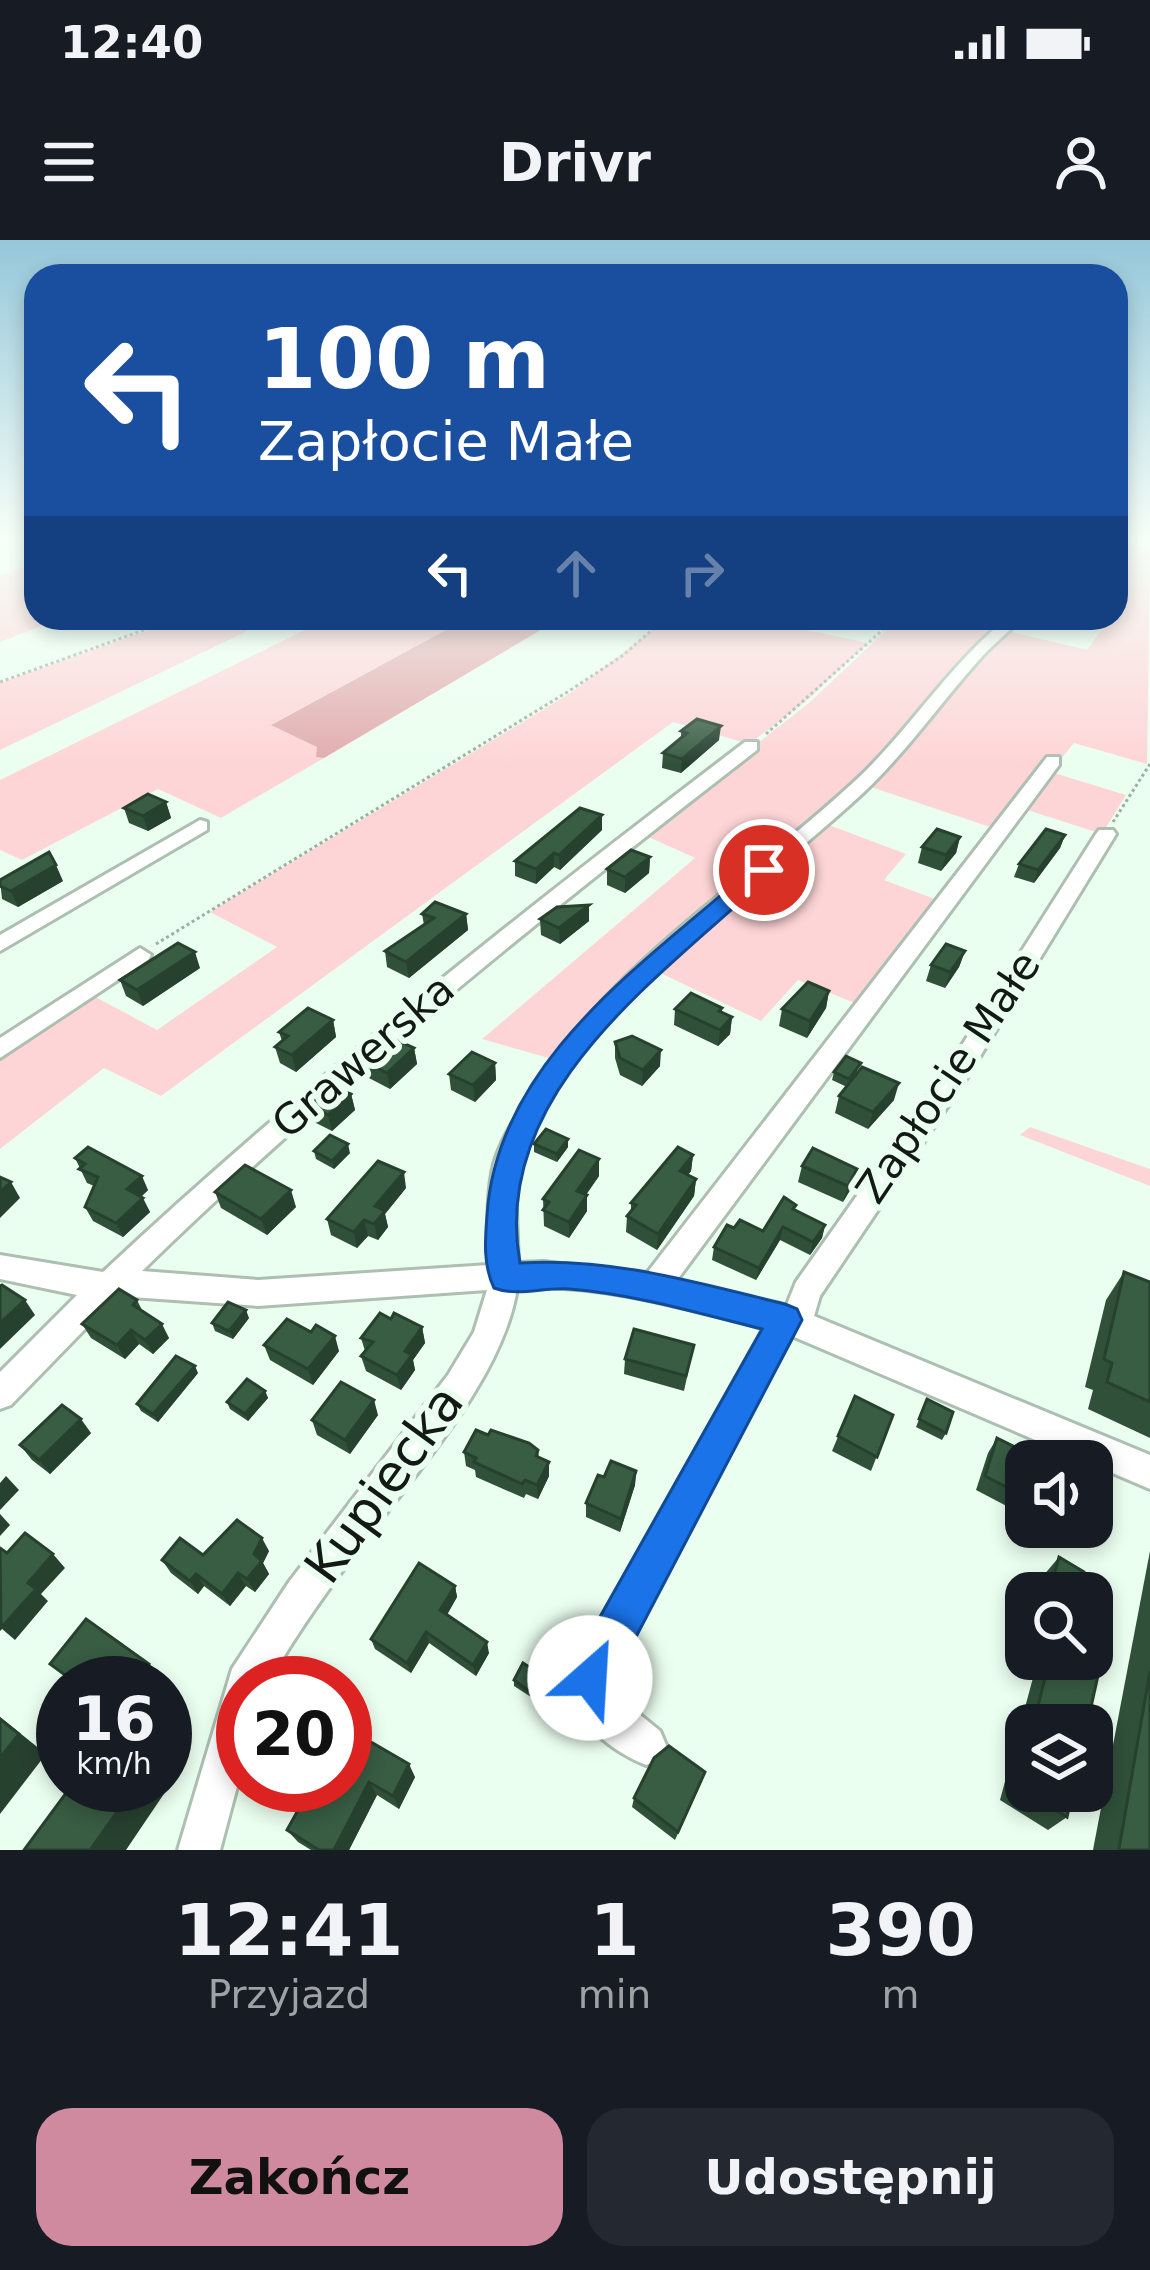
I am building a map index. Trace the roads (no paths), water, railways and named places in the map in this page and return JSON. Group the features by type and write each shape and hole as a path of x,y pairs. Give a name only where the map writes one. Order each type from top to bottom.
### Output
{"street":[{"path":"506,1278 501,1249 514,1144 545,1088 586,1031 861,785 914,731 973,655 1002,630"},
{"name":"Grawerska","path":"0,1394 107,1285 400,1020 751,746"},
{"path":"654,1287 1053,761"},
{"path":"0,944 200,826"},
{"name":"Zapłocie Małe","path":"646,1745 595,1708 590,1695 593,1667 806,1291 959,1070 1106,834"},
{"path":"0,1050 140,955"},
{"path":"0,1267 74,1283 280,1292 565,1274 654,1287 791,1321 1150,1472"},
{"name":"Kupiecka","path":"263,1656 295,1604 409,1455 485,1343 504,1301 506,1278"},
{"name":"Kupiecka","path":"199,1850 216,1788"}]}
